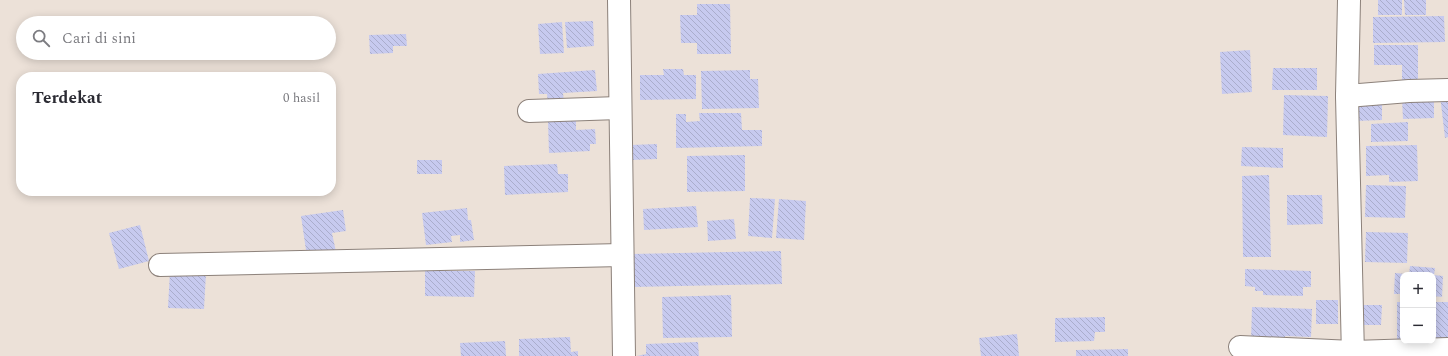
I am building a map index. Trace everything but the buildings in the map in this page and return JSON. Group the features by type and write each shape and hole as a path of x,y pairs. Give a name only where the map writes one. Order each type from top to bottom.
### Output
{"street":[{"path":"619,0 619,108 622,145 624,356"},
{"path":"1349,0 1347,96 1354,354"},
{"path":"1347,96 1409,91 1448,90"},
{"path":"529,111 619,108"},
{"path":"160,265 622,255"},
{"path":"1240,347 1354,354 1448,349"}]}
